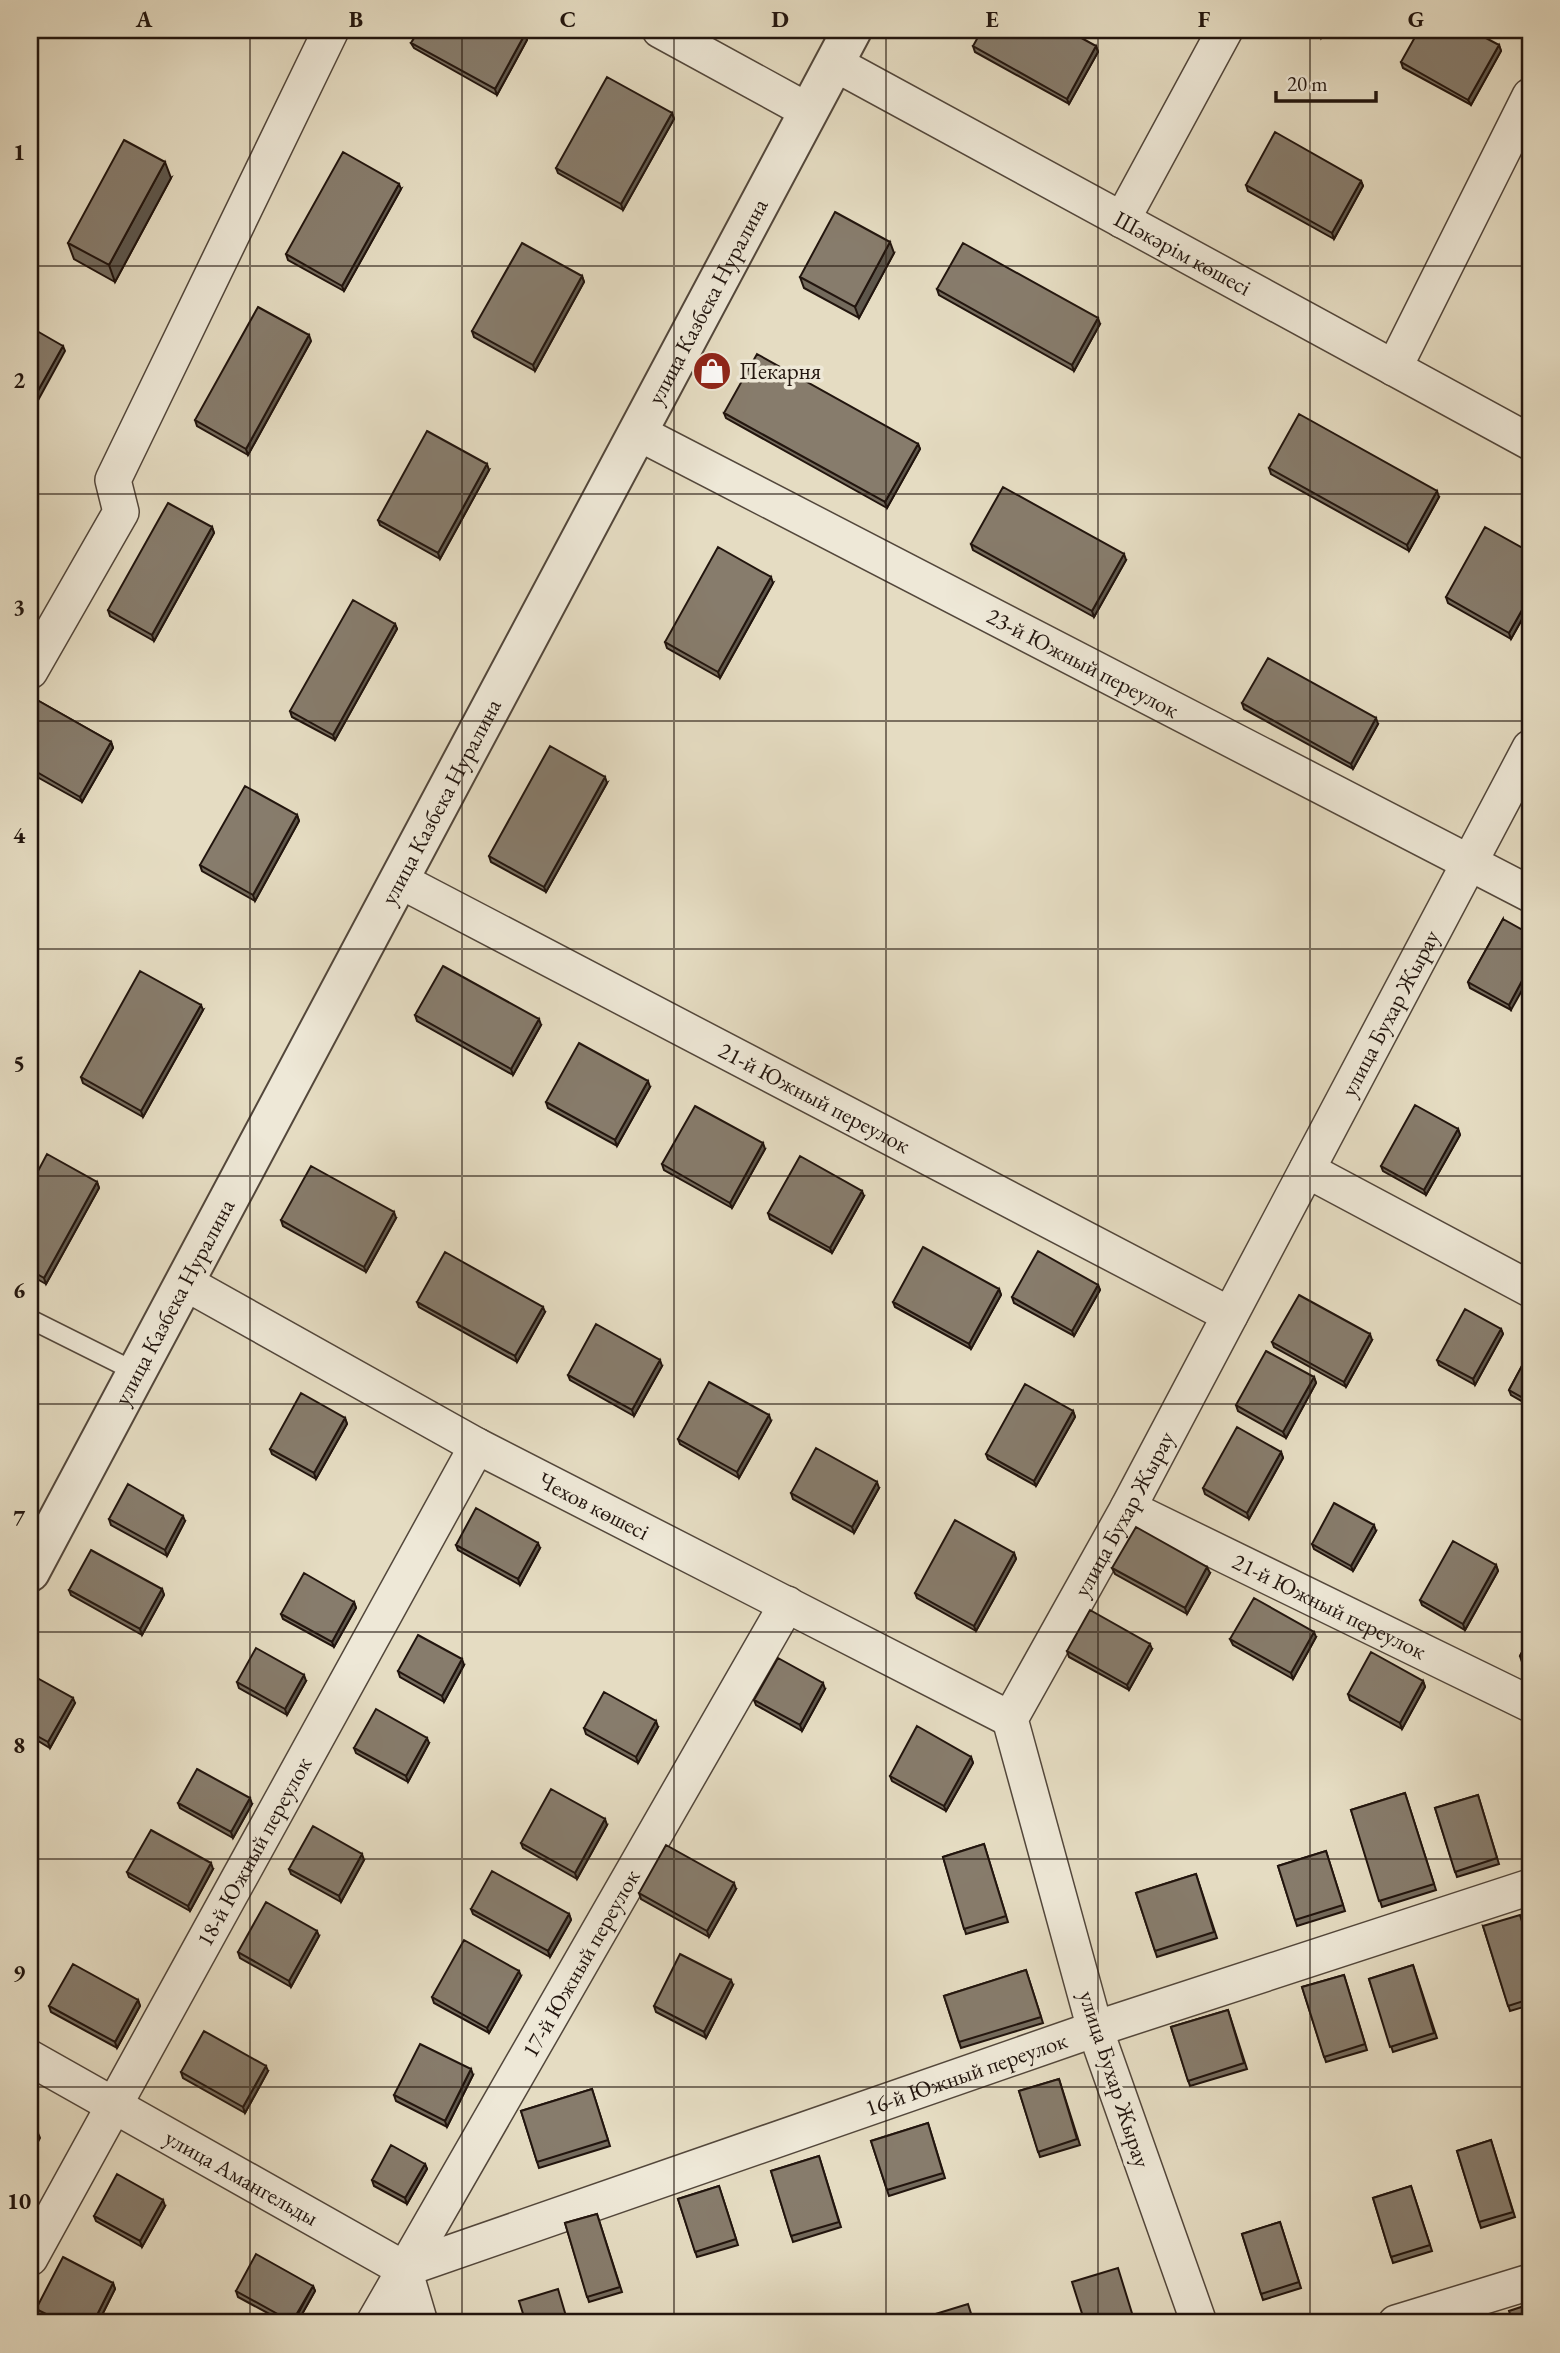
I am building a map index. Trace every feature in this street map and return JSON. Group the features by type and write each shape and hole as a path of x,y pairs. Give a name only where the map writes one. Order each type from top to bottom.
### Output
{"street":[{"path":"30,671 121,512 113,480 331,30"},
{"path":"660,30 808,111"},
{"name":"улица Казбека Нуралина","path":"30,1572 852,30"},
{"path":"1122,220 1225,30"},
{"name":"Шәкәрім көшесі","path":"834,63 1530,442"},
{"path":"1394,368 1530,96"},
{"name":"23-й Южный переулок","path":"637,432 1530,894"},
{"name":"улица Бухар Жырау","path":"1199,2323 1095,2029 1010,1719 1128,1508 1530,748"},
{"name":"21-й Южный переулок","path":"398,880 1230,1315"},
{"path":"1307,1170 1530,1289"},
{"name":"Чехов көшесі","path":"184,1282 477,1446 1010,1719"},
{"name":"18-й Южный переулок","path":"30,2258 477,1446"},
{"name":"21-й Южный переулок","path":"1128,1508 1530,1704"},
{"name":"17-й Южный переулок","path":"374,2323 787,1604"},
{"name":"16-й Южный переулок","path":"404,2269 1095,2029 1530,1887"},
{"name":"улица Амангельды","path":"30,2058 404,2269"},
{"path":"404,2269 421,2323"},
{"path":"1396,2323 1530,2282"}],"lane":[{"path":"30,1319 136,1372"}],"building":[{"path":"419,30 517,30 525,34 495,89 411,43"},
{"path":"982,30 1067,30 1096,46 1067,99 973,46"},
{"path":"1419,30 1471,30 1499,45 1468,100 1401,62"},
{"path":"607,77 672,113 621,204 556,168"},
{"path":"1275,132 1361,181 1332,233 1246,185"},
{"path":"124,140 165,162 109,265 68,243"},
{"path":"343,152 399,184 342,286 286,254"},
{"path":"835,212 890,242 855,307 800,277"},
{"path":"522,243 582,276 533,365 472,331"},
{"path":"963,243 1098,318 1072,365 937,289"},
{"path":"258,307 309,335 246,449 195,420"},
{"path":"30,327 63,346 30,405"},
{"path":"757,354 918,444 885,502 724,413"},
{"path":"1299,414 1437,491 1407,545 1269,468"},
{"path":"427,431 487,464 438,553 378,520"},
{"path":"1003,487 1124,554 1092,611 971,544"},
{"path":"168,503 212,527 152,635 108,610"},
{"path":"1485,527 1530,552 1530,596 1509,633 1446,597"},
{"path":"718,547 771,577 718,672 665,642"},
{"path":"353,600 395,624 333,735 290,711"},
{"path":"1268,658 1376,718 1351,764 1242,703"},
{"path":"30,696 111,742 80,797 30,768"},
{"path":"550,746 605,777 544,887 489,856"},
{"path":"245,786 297,815 253,895 200,865"},
{"path":"1503,919 1530,934 1530,966 1509,1005 1468,982"},
{"path":"443,966 539,1019 511,1069 415,1015"},
{"path":"140,971 201,1005 141,1111 81,1077"},
{"path":"579,1043 648,1081 615,1140 546,1102"},
{"path":"1415,1105 1458,1129 1424,1190 1381,1166"},
{"path":"695,1106 763,1143 730,1203 662,1164"},
{"path":"47,1154 97,1182 44,1278 30,1270 30,1186"},
{"path":"800,1156 862,1191 830,1248 768,1213"},
{"path":"311,1166 394,1212 364,1267 281,1220"},
{"path":"923,1247 999,1289 969,1344 893,1302"},
{"path":"1038,1251 1098,1285 1072,1331 1012,1297"},
{"path":"445,1252 543,1307 515,1356 417,1302"},
{"path":"1299,1295 1370,1334 1344,1382 1272,1342"},
{"path":"1465,1309 1501,1329 1473,1379 1437,1360"},
{"path":"596,1324 660,1360 632,1410 568,1375"},
{"path":"1266,1351 1314,1377 1283,1432 1236,1405"},
{"path":"1530,1351 1530,1402 1509,1390"},
{"path":"709,1382 769,1415 737,1472 678,1439"},
{"path":"1025,1384 1073,1411 1034,1481 986,1454"},
{"path":"301,1393 345,1418 314,1473 270,1449"},
{"path":"1237,1427 1281,1452 1247,1513 1203,1488"},
{"path":"816,1448 877,1482 852,1527 791,1493"},
{"path":"128,1484 183,1516 165,1550 109,1519"},
{"path":"1334,1503 1374,1525 1351,1566 1312,1544"},
{"path":"476,1508 538,1543 518,1579 456,1545"},
{"path":"955,1520 1014,1553 974,1626 915,1593"},
{"path":"1136,1527 1207,1567 1185,1608 1112,1568"},
{"path":"1453,1541 1496,1565 1463,1624 1420,1600"},
{"path":"91,1550 162,1589 140,1629 69,1590"},
{"path":"304,1573 354,1602 332,1642 281,1614"},
{"path":"1254,1598 1314,1632 1291,1673 1230,1639"},
{"path":"1090,1610 1150,1644 1127,1685 1067,1651"},
{"path":"418,1635 462,1659 442,1696 398,1671"},
{"path":"1530,1637 1530,1662 1520,1656"},
{"path":"256,1648 304,1675 285,1709 237,1682"},
{"path":"1371,1652 1423,1681 1400,1723 1348,1694"},
{"path":"778,1658 823,1683 800,1725 754,1700"},
{"path":"30,1674 73,1698 48,1742 30,1732"},
{"path":"604,1692 656,1721 636,1757 584,1728"},
{"path":"376,1709 427,1738 406,1776 354,1748"},
{"path":"917,1726 971,1757 944,1806 890,1776"},
{"path":"197,1769 250,1798 231,1832 178,1803"},
{"path":"551,1789 605,1819 575,1873 521,1843"},
{"path":"1405,1793 1434,1884 1379,1901 1351,1810"},
{"path":"1478,1795 1497,1858 1455,1872 1435,1808"},
{"path":"313,1826 362,1854 339,1896 289,1869"},
{"path":"151,1830 211,1863 188,1906 127,1872"},
{"path":"984,1844 1006,1916 964,1929 943,1857"},
{"path":"666,1845 734,1883 707,1931 639,1893"},
{"path":"1326,1851 1343,1905 1295,1920 1278,1866"},
{"path":"492,1871 569,1914 548,1951 471,1909"},
{"path":"1196,1874 1214,1932 1155,1951 1136,1893"},
{"path":"266,1902 317,1931 289,1981 238,1952"},
{"path":"1520,1915 1530,1948 1530,1999 1508,2006 1483,1926"},
{"path":"464,1940 519,1971 487,2028 432,1997"},
{"path":"680,1954 731,1980 704,2032 654,2006"},
{"path":"73,1964 138,2000 115,2042 49,2006"},
{"path":"1413,1965 1434,2033 1390,2047 1369,1979"},
{"path":"1026,1970 1041,2017 959,2042 944,1996"},
{"path":"1344,1975 1365,2044 1324,2057 1302,1987"},
{"path":"1228,2010 1244,2063 1188,2081 1171,2027"},
{"path":"204,2031 266,2066 243,2107 181,2072"},
{"path":"420,2044 471,2069 445,2121 394,2095"},
{"path":"1059,2079 1077,2139 1038,2152 1019,2091"},
{"path":"592,2089 608,2140 537,2162 521,2111"},
{"path":"928,2123 943,2173 887,2190 871,2141"},
{"path":"30,2128 38,2133 30,2148"},
{"path":"1491,2140 1513,2212 1479,2222 1457,2151"},
{"path":"391,2145 425,2164 405,2198 372,2180"},
{"path":"819,2156 839,2222 791,2236 771,2171"},
{"path":"117,2174 163,2200 140,2241 94,2216"},
{"path":"719,2186 736,2239 695,2252 678,2199"},
{"path":"1411,2186 1430,2245 1391,2257 1373,2198"},
{"path":"597,2214 620,2287 587,2297 565,2223"},
{"path":"1280,2222 1299,2282 1261,2294 1242,2234"},
{"path":"256,2254 313,2286 292,2322 236,2291"},
{"path":"63,2257 113,2283 93,2323 64,2323 36,2309"},
{"path":"1118,2268 1135,2323 1085,2323 1072,2282"},
{"path":"558,2289 568,2323 526,2323 519,2301"},
{"path":"968,2304 974,2323 917,2323 916,2320"},
{"path":"1530,2304 1530,2323 1513,2323 1509,2311"}],"place":[{"name":"Пекарня","path":"712,371"}]}
